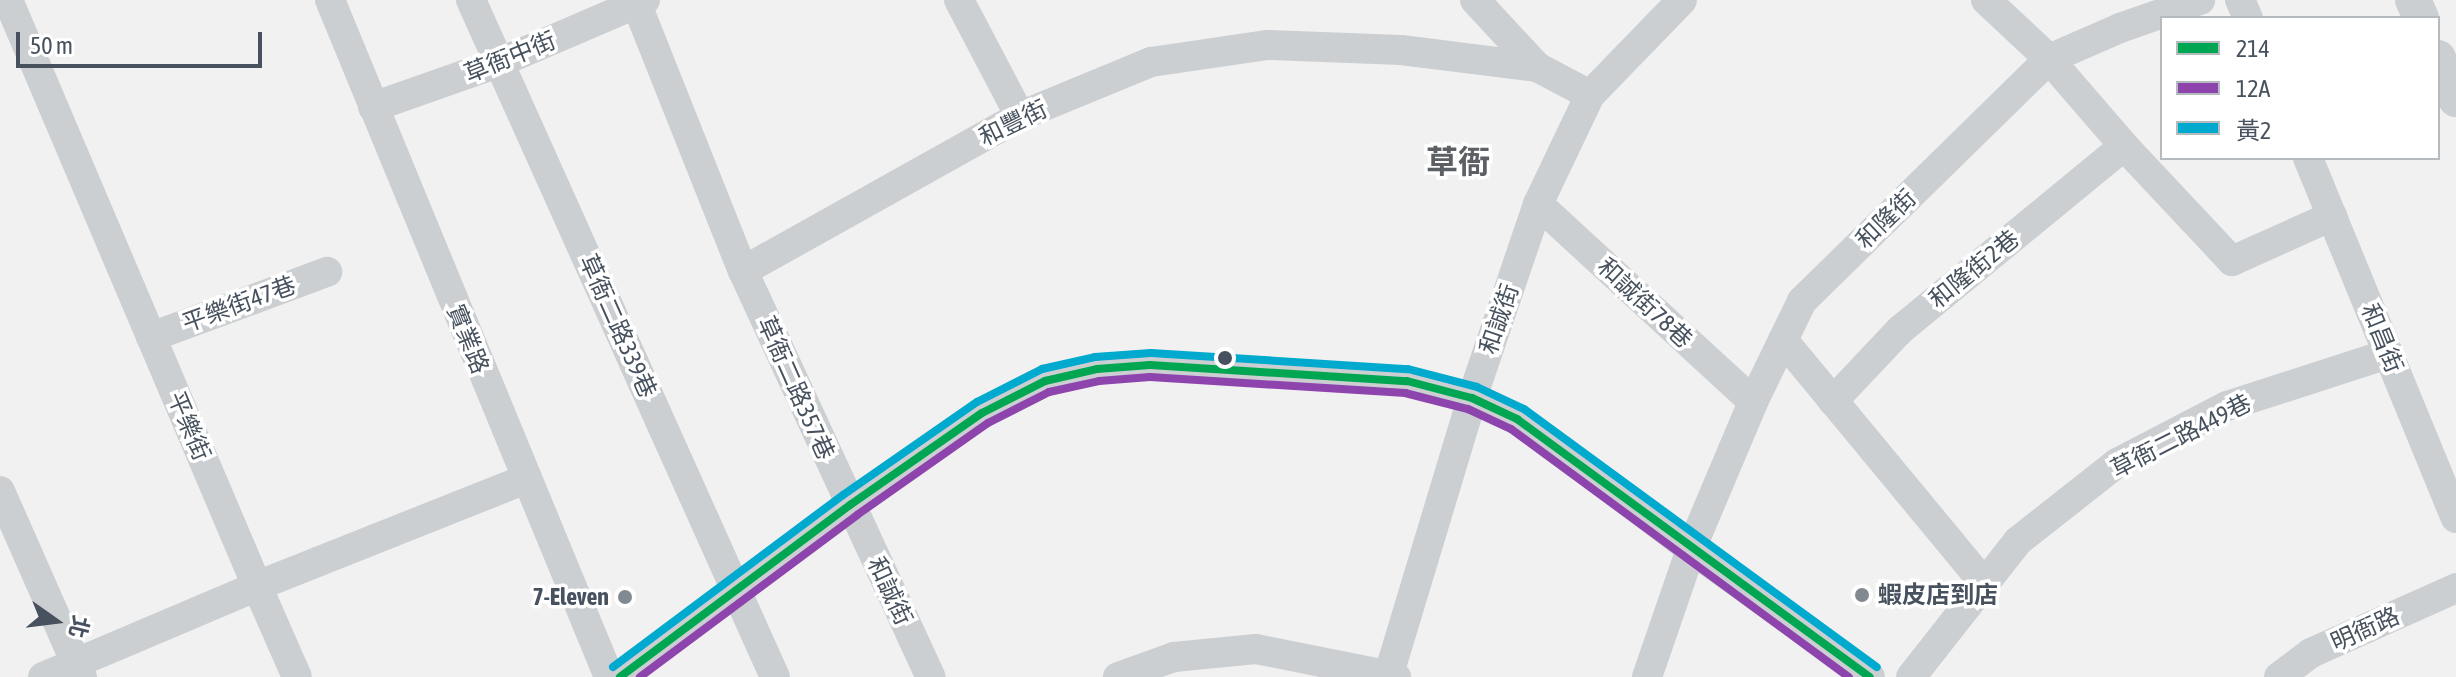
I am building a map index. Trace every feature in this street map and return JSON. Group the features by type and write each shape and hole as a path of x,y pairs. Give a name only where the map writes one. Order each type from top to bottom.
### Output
{"street":[{"name":"平樂街","path":"8,0 297,677"},
{"name":"實業路","path":"330,0 609,677"},
{"name":"草衙二路339巷","path":"471,0 775,677"},
{"path":"959,0 1020,116"},
{"path":"1475,0 1537,67"},
{"name":"和誠街","path":"1391,676 1472,398 1538,204 1590,95 1682,0"},
{"path":"1986,0 2049,59 2124,146 2232,261 2332,216"},
{"name":"和隆街","path":"1647,677 1691,549 1753,402 1802,301 2049,59 2200,0"},
{"name":"草衙中街","path":"373,107 498,63 639,2"},
{"path":"639,2 743,271"},
{"name":"和豐街","path":"743,271 1020,116 1151,62 1268,45 1401,50 1537,67 1590,95"},
{"path":"2440,63 2456,99"},
{"name":"和隆街2巷","path":"1833,401 1900,330 2124,146"},
{"name":"和昌街","path":"2309,160 2456,518"},
{"name":"和誠街78巷","path":"1538,204 1753,402"},
{"name":"草衙二路357巷","path":"743,271 850,505"},
{"name":"平樂街47巷","path":"151,337 327,272"},
{"path":"1783,340 1984,583"},
{"name":"草衙二路449巷","path":"1911,677 2018,541 2117,463 2227,406 2388,354"},
{"path":"620,677 850,505 982,413 1045,381 1097,369 1150,365 1351,375 1407,381 1472,398 1528,427 1870,677"},
{"path":"43,677 79,670 257,586 526,479"},
{"path":"0,491 79,670"},
{"name":"和誠街","path":"850,505 931,677"},
{"name":"明衙路","path":"2279,677 2311,653 2456,588"},
{"path":"1118,677 1174,657 1256,649 1391,676"}],"transit line":[{"name":"黃2","path":"613,667 843,495 977,402 1042,369 1095,357 1151,353 1408,369 1477,387 1524,409 1877,667"},
{"name":"214","path":"620,677 850,505 982,413 1045,381 1097,369 1150,365 1407,381 1472,398 1517,419 1870,677"},
{"name":"12A","path":"640,677 857,515 988,423 1049,392 1099,381 1150,377 1405,393 1468,409 1511,429 1849,677"}],"place":[{"name":"蝦皮店到店","path":"1862,595"},
{"name":"7-Eleven","path":"625,597"}],"district":[{"name":"草衙","path":"1458,162"}]}
